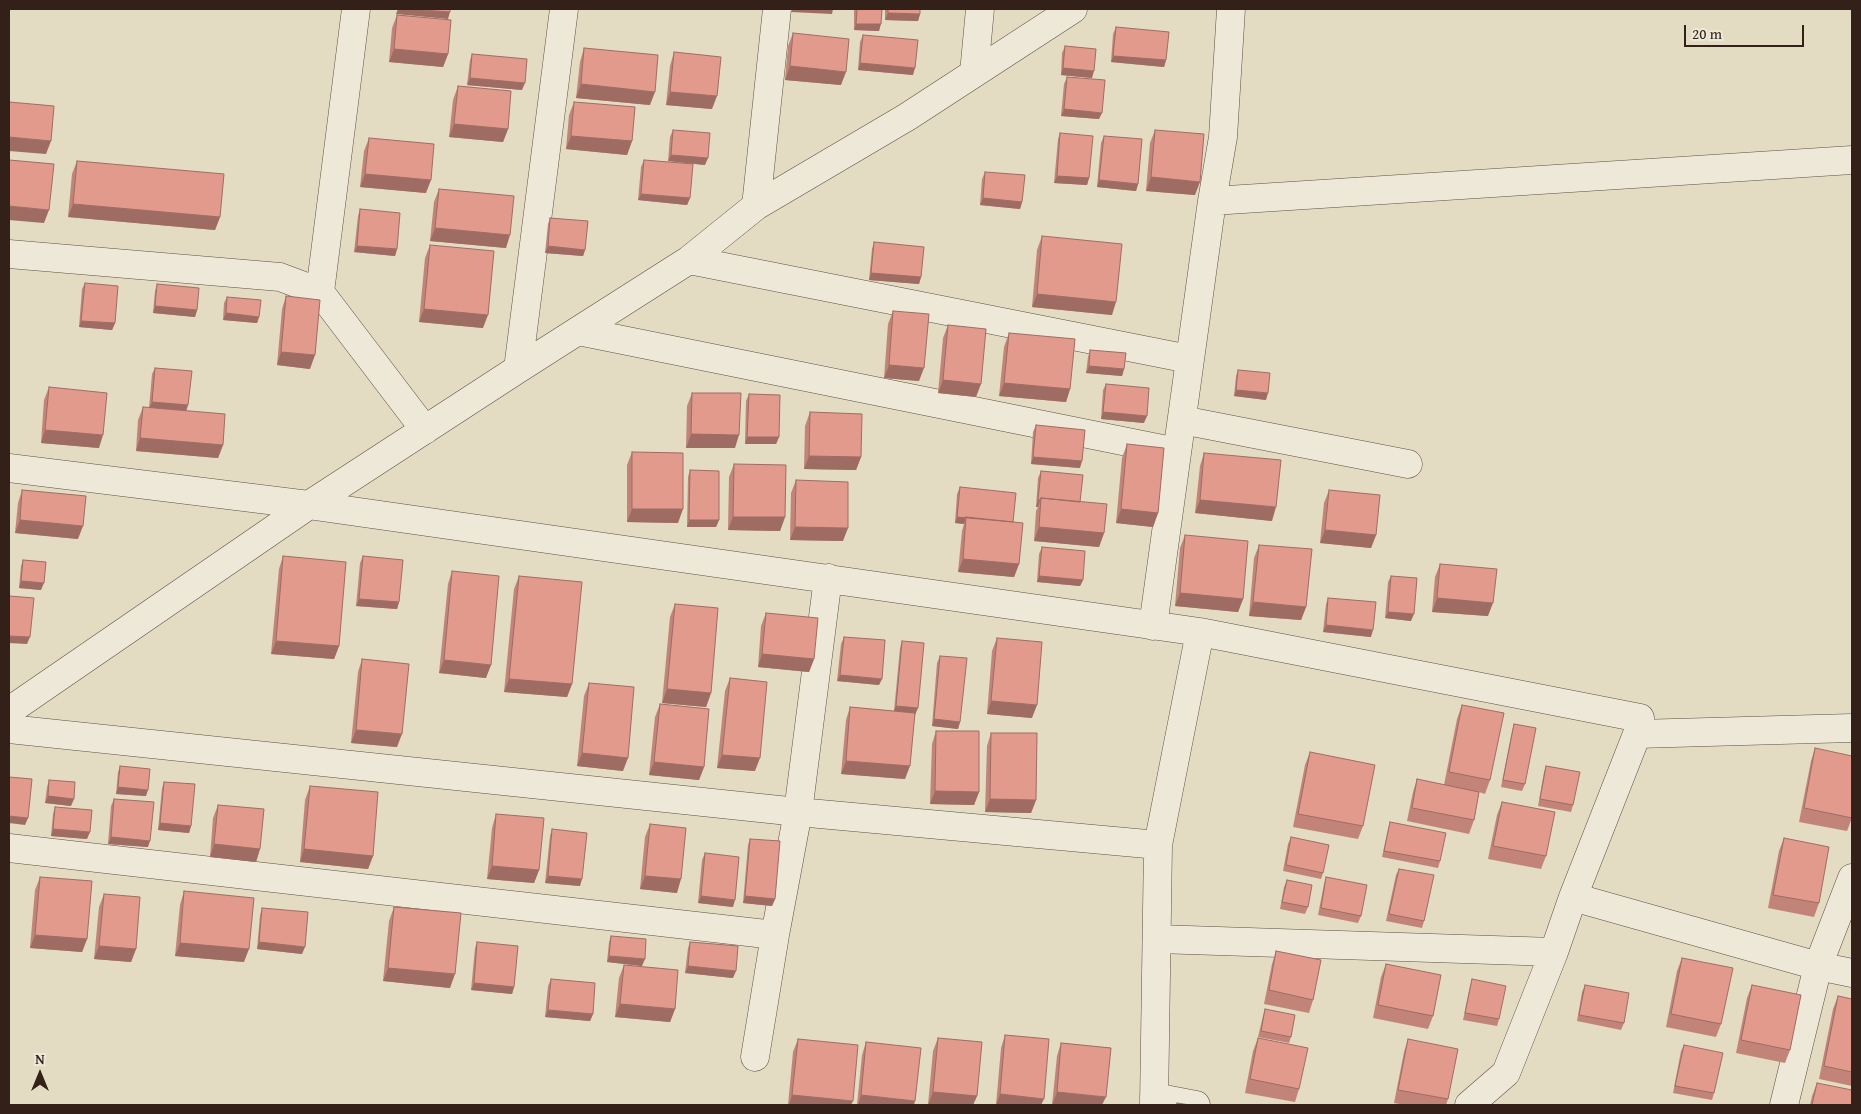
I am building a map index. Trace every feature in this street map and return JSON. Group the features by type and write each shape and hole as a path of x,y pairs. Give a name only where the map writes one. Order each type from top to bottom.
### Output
{"street":[{"path":"320,292 356,9"},
{"path":"518,368 564,9"},
{"path":"756,206 777,9"},
{"path":"974,73 980,9"},
{"path":"9,711 309,505 518,368 689,260 756,206 907,117 1073,9"},
{"path":"1153,626 1189,359 1222,137 1231,9"},
{"path":"1212,201 1852,160"},
{"path":"9,254 280,277 320,292 425,430"},
{"path":"689,260 1189,359"},
{"path":"578,331 1177,452"},
{"path":"1182,420 1408,464"},
{"path":"9,468 309,505 1200,632 1640,718 1637,734 1506,1073 1469,1105"},
{"path":"755,1057 798,812 828,578"},
{"path":"1196,1105 1154,1101 1158,846 1200,632"},
{"path":"1637,734 1852,728"},
{"path":"9,729 798,812 1158,846"},
{"path":"9,848 775,935"},
{"path":"1784,1105 1818,966 1852,878"},
{"path":"1573,897 1818,966 1852,973"},
{"path":"1157,939 1554,952"}],"building":[{"path":"410,9 450,9 450,12"},
{"path":"857,9 882,9 881,24 856,24"},
{"path":"888,9 920,9 920,14 888,13"},
{"path":"397,15 451,20 448,54 394,49"},
{"path":"1116,27 1169,32 1166,60 1113,56"},
{"path":"793,33 849,39 846,72 790,66"},
{"path":"863,35 918,40 915,68 860,63"},
{"path":"1065,46 1096,49 1094,71 1063,68"},
{"path":"584,48 658,55 655,92 581,84"},
{"path":"674,52 721,57 717,96 670,92"},
{"path":"472,54 527,59 525,83 470,78"},
{"path":"1067,77 1105,80 1102,113 1064,109"},
{"path":"458,86 511,91 508,129 454,124"},
{"path":"9,102 54,106 51,141 9,137"},
{"path":"574,102 635,107 632,141 571,136"},
{"path":"673,130 710,133 708,158 671,155"},
{"path":"1155,130 1204,134 1200,182 1151,177"},
{"path":"1060,133 1093,136 1089,178 1057,176"},
{"path":"1104,136 1142,139 1138,184 1099,180"},
{"path":"369,138 434,144 431,180 365,174"},
{"path":"9,160 54,164 49,210 9,206"},
{"path":"644,160 693,164 690,198 641,194"},
{"path":"77,161 224,174 220,217 73,204"},
{"path":"985,172 1025,175 1022,202 983,198"},
{"path":"439,189 514,196 510,235 435,228"},
{"path":"360,209 400,213 397,249 357,246"},
{"path":"550,218 588,221 585,250 548,246"},
{"path":"1042,236 1122,244 1116,302 1037,294"},
{"path":"874,242 924,247 921,277 871,273"},
{"path":"430,245 494,251 488,315 424,309"},
{"path":"85,283 118,286 115,323 81,321"},
{"path":"157,284 199,288 197,310 155,306"},
{"path":"286,296 320,300 315,355 281,352"},
{"path":"227,297 261,300 259,317 226,313"},
{"path":"893,311 929,314 924,368 889,365"},
{"path":"948,325 986,329 981,384 943,380"},
{"path":"1009,333 1075,339 1070,389 1004,383"},
{"path":"1090,350 1126,353 1124,369 1089,366"},
{"path":"155,368 192,371 188,405 152,402"},
{"path":"1238,370 1270,373 1268,393 1236,390"},
{"path":"1106,384 1149,388 1147,416 1103,412"},
{"path":"49,387 107,393 103,435 45,430"},
{"path":"692,393 741,393 739,435 691,434"},
{"path":"749,394 780,395 779,437 747,437"},
{"path":"143,407 225,414 223,445 140,438"},
{"path":"810,412 862,414 861,457 809,456"},
{"path":"1036,425 1085,430 1082,461 1033,457"},
{"path":"1127,444 1164,448 1158,513 1121,509"},
{"path":"632,452 683,453 683,509 632,509"},
{"path":"1204,453 1281,460 1276,507 1200,500"},
{"path":"734,464 786,465 785,517 733,517"},
{"path":"690,470 719,471 719,520 689,520"},
{"path":"1041,471 1083,475 1080,502 1041,498 1038,500"},
{"path":"796,480 848,482 848,528 795,527"},
{"path":"960,487 1016,493 1013,522 957,517"},
{"path":"22,490 86,496 83,526 20,520"},
{"path":"1329,490 1380,495 1376,535 1325,530"},
{"path":"1041,498 1107,504 1104,533 1039,527"},
{"path":"966,517 1023,523 1019,564 963,559"},
{"path":"1185,535 1248,541 1243,599 1180,593"},
{"path":"1259,545 1312,549 1306,607 1253,602"},
{"path":"1042,547 1085,551 1083,580 1039,576"},
{"path":"283,556 346,562 339,646 276,641"},
{"path":"363,556 403,560 399,602 359,599"},
{"path":"23,560 46,562 44,583 21,581"},
{"path":"1440,564 1497,569 1493,603 1437,598"},
{"path":"452,571 499,576 491,665 444,660"},
{"path":"519,576 582,582 572,684 509,679"},
{"path":"1391,576 1417,578 1414,614 1388,612"},
{"path":"9,596 34,598 30,637 9,636"},
{"path":"1328,598 1376,602 1373,630 1326,625"},
{"path":"675,604 718,608 711,693 667,689"},
{"path":"766,613 818,618 814,659 762,654"},
{"path":"844,637 885,640 882,679 840,675"},
{"path":"997,638 1042,642 1037,705 991,701"},
{"path":"902,641 924,643 918,708 896,706"},
{"path":"940,656 967,658 960,722 934,719"},
{"path":"362,659 409,664 402,734 356,730"},
{"path":"730,678 767,682 760,758 722,755"},
{"path":"589,683 634,687 628,758 582,753"},
{"path":"660,704 709,709 704,767 654,762"},
{"path":"1462,705 1504,713 1490,780 1449,772"},
{"path":"850,707 915,713 910,766 846,761"},
{"path":"1514,724 1536,728 1525,784 1503,780"},
{"path":"936,731 979,731 979,792 935,791"},
{"path":"991,733 1037,733 1036,800 990,799"},
{"path":"1815,748 1852,756 1852,818 1804,808"},
{"path":"1310,752 1375,765 1363,826 1298,814"},
{"path":"120,766 150,769 148,790 118,787"},
{"path":"1546,766 1580,772 1573,805 1540,799"},
{"path":"9,777 32,779 28,818 9,816"},
{"path":"1417,779 1479,792 1474,820 1412,808"},
{"path":"49,780 75,782 74,799 48,796"},
{"path":"164,782 195,784 191,826 160,823"},
{"path":"310,786 378,792 373,856 304,849"},
{"path":"114,799 154,802 150,841 111,837"},
{"path":"1502,802 1555,812 1546,856 1493,846"},
{"path":"218,805 264,809 260,849 214,844"},
{"path":"55,807 92,810 90,832 53,829"},
{"path":"496,814 544,818 539,870 492,866"},
{"path":"1390,822 1446,833 1440,861 1384,851"},
{"path":"650,824 686,828 681,879 645,876"},
{"path":"552,829 587,833 582,879 548,876"},
{"path":"1291,837 1329,845 1323,873 1286,865"},
{"path":"1784,838 1829,847 1819,903 1773,895"},
{"path":"750,839 780,841 775,899 745,896"},
{"path":"705,853 739,857 735,900 701,896"},
{"path":"1399,869 1434,875 1424,921 1389,914"},
{"path":"40,877 92,881 87,939 35,935"},
{"path":"1326,877 1367,885 1361,916 1321,908"},
{"path":"1287,880 1312,885 1308,907 1282,902"},
{"path":"184,891 254,898 249,949 180,943"},
{"path":"104,894 140,897 136,949 99,946"},
{"path":"394,907 461,913 455,974 388,968"},
{"path":"262,908 308,912 305,947 259,942"},
{"path":"611,936 646,939 645,959 609,956"},
{"path":"477,942 518,946 514,987 474,983"},
{"path":"690,942 738,946 736,971 688,966"},
{"path":"1276,951 1321,960 1313,1000 1269,990"},
{"path":"1682,958 1733,968 1721,1024 1671,1014"},
{"path":"1386,964 1441,975 1433,1016 1378,1005"},
{"path":"624,965 678,970 675,1009 620,1004"},
{"path":"551,979 595,983 593,1014 548,1010"},
{"path":"1472,979 1506,986 1499,1019 1465,1013"},
{"path":"1585,985 1629,993 1624,1023 1579,1015"},
{"path":"1752,985 1801,995 1790,1050 1741,1040"},
{"path":"1838,996 1852,999 1852,1072 1824,1066"},
{"path":"1265,1009 1295,1015 1291,1037 1261,1031"},
{"path":"1005,1035 1049,1039 1044,1099 1000,1094"},
{"path":"938,1038 982,1042 977,1096 933,1092"},
{"path":"1258,1038 1308,1048 1299,1089 1250,1079"},
{"path":"798,1039 858,1045 853,1101 792,1095"},
{"path":"1408,1039 1458,1049 1448,1099 1398,1090"},
{"path":"866,1042 921,1048 915,1101 861,1095"},
{"path":"1061,1043 1111,1048 1106,1097 1057,1092"},
{"path":"1684,1045 1723,1053 1714,1093 1675,1086"},
{"path":"1817,1083 1852,1090 1852,1105 1812,1105"}]}
